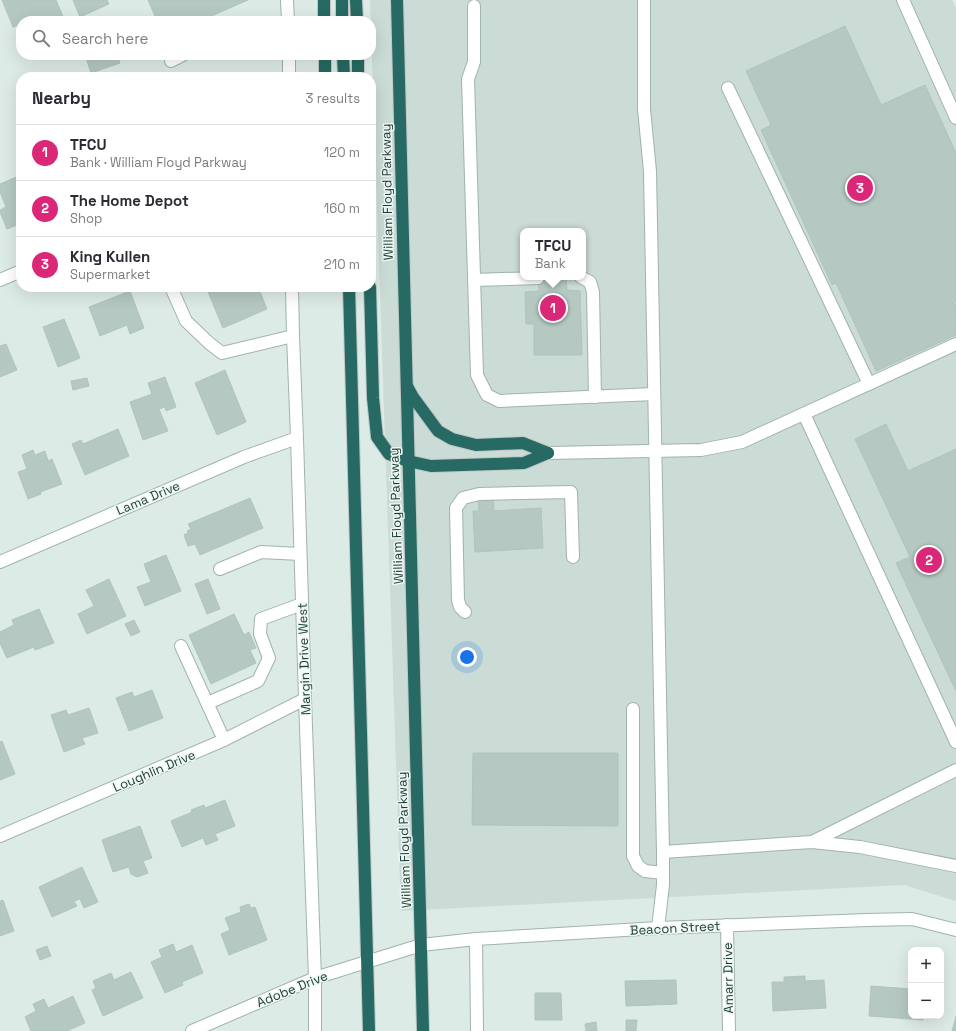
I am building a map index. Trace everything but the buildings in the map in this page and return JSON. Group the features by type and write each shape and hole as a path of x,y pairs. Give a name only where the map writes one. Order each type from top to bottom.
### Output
{"highway":[{"path":"324,0 324,16"},
{"path":"342,0 342,16"},
{"path":"356,0 357,16"},
{"name":"William Floyd Parkway","path":"397,0 423,1031"},
{"path":"325,60 325,72"},
{"path":"343,60 344,72"},
{"path":"358,60 358,72"},
{"path":"349,292 368,1031"},
{"path":"370,292 373,398 377,437 389,454 408,461 431,466 524,463 548,453"},
{"path":"406,386 438,431 452,439 476,444 523,443 548,453"}],"street":[{"path":"287,0 288,16"},
{"path":"644,0 644,109 650,171 663,852 663,879 658,928"},
{"path":"903,0 956,118"},
{"path":"474,6 474,62 468,79 476,375 487,395 499,401 654,394"},
{"path":"288,60 289,72"},
{"path":"728,88 869,384"},
{"path":"0,280 16,273"},
{"path":"474,280 520,279"},
{"path":"586,280 590,282 593,292 595,397"},
{"path":"173,292 186,321 222,353 293,336"},
{"name":"Margin Drive West","path":"292,292 315,978 315,1031"},
{"path":"548,453 701,450 742,442 956,344"},
{"path":"804,414 956,742"},
{"name":"Lama Drive","path":"0,562 257,452 298,438"},
{"path":"465,612 460,607 458,600 456,508 463,498 479,494 571,492 573,557"},
{"path":"220,569 261,552 300,554"},
{"path":"208,703 258,680 269,658 260,634 261,619 302,604"},
{"path":"181,646 224,740"},
{"name":"Loughlin Drive","path":"0,836 224,740 305,699"},
{"path":"633,709 633,856 638,866 645,871 663,879"},
{"path":"812,842 956,770"},
{"path":"663,852 812,842 860,847 956,866"},
{"name":"Beacon Street","path":"394,954 421,945 476,939 727,925 912,919 956,930"},
{"name":"Amarr Drive","path":"727,925 729,1031"},
{"path":"476,939 477,1031"},
{"name":"Adobe Drive","path":"192,1031 315,978 394,954"}],"shaded area":[{"path":"370,0 952,0 956,8 956,901 904,885 401,911 376,176 376,72 372,72 372,60 376,60 376,16 371,16"}],"place":[{"name":"King Kullen","path":"860,188"},
{"name":"TFCU","path":"553,308"},
{"name":"The Home Depot","path":"929,560"}]}
